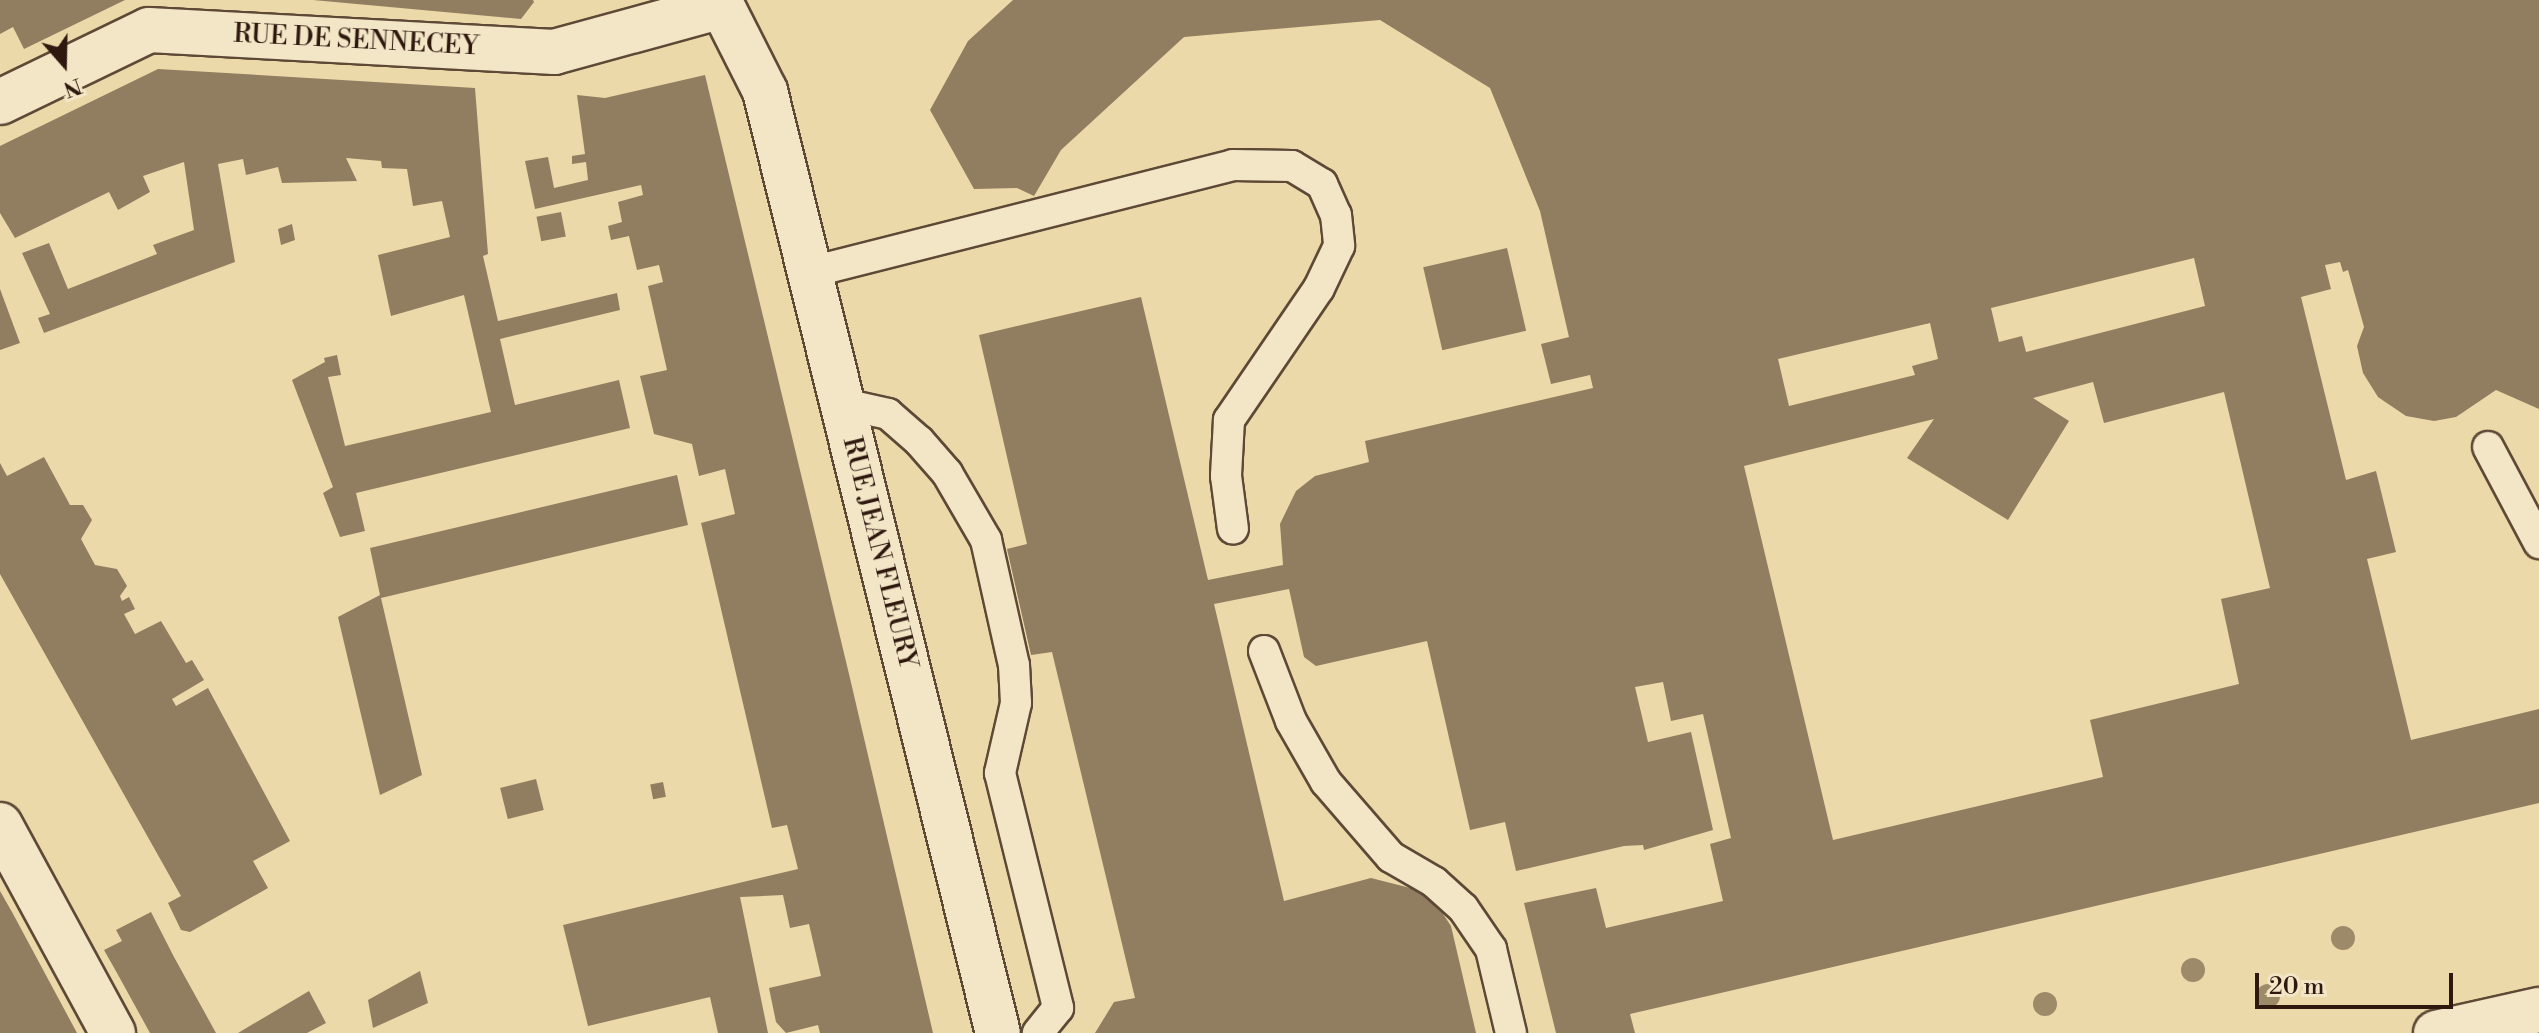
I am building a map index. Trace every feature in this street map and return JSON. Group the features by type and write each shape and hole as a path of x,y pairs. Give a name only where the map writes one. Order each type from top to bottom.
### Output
{"street":[{"name":"RUE JEAN FLEURY","path":"720,3 760,72 998,1033"},
{"name":"RUE DE SENNECEY","path":"0,102 149,30 554,52 720,3"},
{"path":"0,825 113,1033"},
{"path":"2436,1033 2539,1010"}],"lane":[{"path":"811,272 1233,165 1292,166 1322,184 1336,215 1339,246 1319,288 1229,420 1226,476 1233,529"},
{"path":"843,404 888,414 919,441 947,473 986,540 1014,665 1016,703 1000,773 1058,1008 1038,1033"},
{"path":"2488,447 2539,543"},
{"path":"1264,651 1291,721 1326,782 1391,857 1434,882 1463,908 1491,949 1511,1033"}],"building":[{"path":"0,0 125,0 24,49 13,27 0,34"},
{"path":"313,0 533,0 534,2 521,19"},
{"path":"1013,0 2539,0 2539,409 2496,390 2456,417 2434,421 2406,416 2378,397 2363,373 2357,346 2364,327 2348,270 2343,272 2340,262 2325,265 2331,289 2301,297 2346,480 2376,471 2396,552 2367,559 2411,740 2539,709 2539,803 1630,1014 1635,1033 1556,1033 1524,903 1596,888 1606,928 1723,901 1710,844 1731,838 1703,714 1671,721 1663,682 1635,687 1648,742 1691,732 1713,830 1644,850 1643,845 1624,846 1516,871 1505,822 1470,830 1427,641 1316,666 1304,657 1289,589 1214,604 1284,901 1371,878 1418,890 1437,905 1451,926 1476,1033 1095,1033 1114,1002 1135,998 1052,652 1031,655 1007,549 1027,544 979,335 1141,297 1208,580 1283,565 1280,524 1296,491 1315,476 1369,462 1365,441 1593,388 1590,375 1551,384 1541,344 1569,337 1540,211 1490,88 1380,20 1184,37 1061,150 1034,196 1017,188 974,189 930,110 968,41","holes":["2194,258 2205,306 2026,352 2022,336 1999,342 1991,308","1930,323 1938,359 1912,366 1915,375 1789,406 1778,359","2093,382 2104,423 2224,392 2270,588 2221,599 2239,684 2090,720 2103,777 1833,840 1744,466 1934,419 1907,458 2008,520 2069,421 2033,398"]},
{"path":"158,69 475,88 488,254 483,256 498,321 617,293 620,310 500,339 515,405 619,380 630,428 356,493 365,531 340,537 323,493 333,487 292,380 325,362 324,358 337,355 341,375 328,377 345,446 491,412 464,295 391,316 378,255 450,237 442,201 413,206 407,169 382,168 381,161 346,158 357,181 282,183 278,167 246,175 243,159 218,164 235,262 44,333 38,318 50,314 22,253 49,243 68,289 157,254 153,245 194,230 184,162 143,176 150,192 118,210 109,192 15,238 0,213 0,146"},
{"path":"705,75 933,1033 820,1033 818,1025 786,1033 776,1022 769,988 821,976 809,924 790,928 783,895 740,897 768,1033 718,1033 710,997 588,1026 563,925 798,869 787,825 772,828 701,523 735,514 725,469 699,476 692,444 654,434 640,376 667,370 648,286 663,282 659,265 637,270 629,236 611,240 608,226 622,222 618,202 643,195 641,185 535,209 525,161 548,157 554,188 588,180 586,162 572,164 572,156 585,154 577,95 605,98"},
{"path":"561,212 566,237 541,241 536,217"},
{"path":"292,224 295,240 281,245 278,229"},
{"path":"1507,248 1526,331 1442,350 1423,267"},
{"path":"0,289 20,343 0,350"},
{"path":"44,457 70,505 83,505 92,520 81,539 95,565 117,569 127,586 120,596 122,601 129,597 135,609 124,614 135,634 161,621 186,663 192,660 204,680 172,699 176,706 208,688 290,841 253,861 268,888 190,932 181,930 168,903 181,896 0,574 0,463 7,476"},
{"path":"677,475 688,525 381,598 422,775 380,795 338,617 380,595 370,548"},
{"path":"536,779 544,810 508,819 500,788"},
{"path":"663,782 666,797 653,799 650,784"},
{"path":"0,891 12,912 77,1033 0,1033"},
{"path":"151,912 216,1033 150,1033 104,950 122,941 116,930"},
{"path":"420,971 428,1003 373,1028 368,1000"},
{"path":"309,991 326,1023 307,1033 238,1033"}]}
